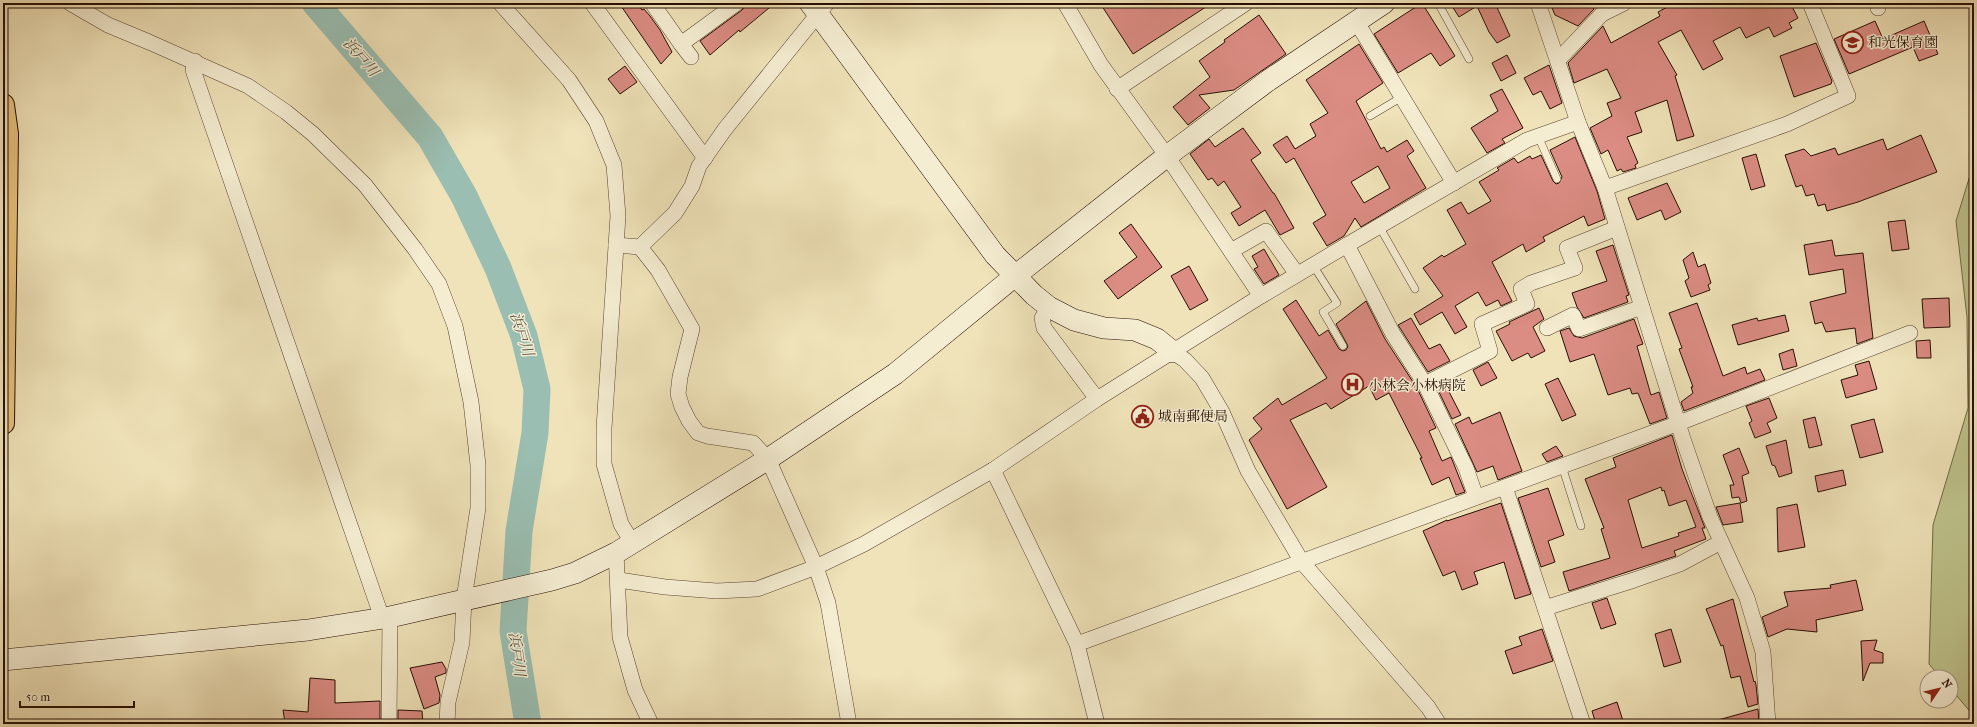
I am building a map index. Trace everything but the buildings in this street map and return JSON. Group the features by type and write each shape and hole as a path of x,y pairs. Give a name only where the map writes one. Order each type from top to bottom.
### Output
{"main road":[{"path":"3,105 7,134 3,423"}],"street":[{"path":"70,3 108,25 248,86 286,112 313,134 365,186 415,249 439,284 455,326 471,402 478,464 478,508 464,599 462,642 448,702 447,724"},
{"path":"500,3 569,80 596,120 614,165 618,216 604,428 604,464 621,524 624,548 619,580 620,637 635,690 651,724"},
{"path":"592,3 705,158"},
{"path":"652,3 691,57"},
{"path":"681,44 737,3"},
{"path":"1065,3 1101,65 1117,89 1167,156 1261,296"},
{"path":"1117,89 1246,3"},
{"path":"3,660 308,630 386,618 485,594 552,580 575,573 595,564 624,548 768,459 895,374 1015,276 1167,156 1269,80 1384,3"},
{"path":"1538,3 1578,122 1605,188 1710,517 1747,598 1763,652 1768,724"},
{"path":"1558,60 1602,14 1624,3"},
{"path":"1605,188 1787,124 1848,96 1810,3"},
{"path":"640,247 675,213 692,186 699,166 819,7 996,255 1034,296 1049,307 1074,320 1104,328 1135,330 1157,339 1185,360 1202,378 1222,412 1248,471 1302,562 1428,708 1439,724"},
{"path":"1356,22 1454,183"},
{"path":"195,62 193,70 386,618 389,724"},
{"path":"619,580 666,587 717,591 757,589 816,568 864,544 993,470 1097,399 1297,274 1527,140 1578,122"},
{"path":"1425,384 1490,351 1482,324 1527,304 1521,289 1531,283 1575,268 1567,248 1617,228"},
{"path":"1231,250 1266,231 1297,274"},
{"path":"616,245 640,247 658,270 692,329 680,377 678,394 689,421 698,433 707,436 753,443 768,459 816,568 828,603 849,724"},
{"path":"1347,245 1393,334 1425,384 1466,468 1476,497"},
{"path":"1049,307 1042,318 1044,328 1097,399"},
{"path":"1547,328 1573,315 1579,329 1642,307"},
{"path":"1077,644 1679,423 1910,333"},
{"path":"993,470 1077,644 1097,724"},
{"path":"1505,487 1583,724"},
{"path":"1545,608 1680,564 1721,542"}],"lane":[{"path":"1438,3 1469,59"},
{"path":"1370,116 1402,97"},
{"path":"1538,136 1557,179"},
{"path":"1380,226 1415,289"},
{"path":"1313,265 1337,303 1323,312 1343,346"},
{"path":"1562,466 1581,526"}],"green space":[{"path":"1974,170 1973,715 1959,698 1959,669 1933,669 1929,664 1933,525 1968,408 1967,317 1956,221 1971,172"}],"waterway":[{"name":"浜戸川","path":"315,3 430,137 464,196 498,268 524,336 537,389 535,433 519,531 513,631 528,724"}],"place":[{"name":"和光保育園","path":"1853,42"},
{"name":"小林会小林病院","path":"1353,385"},
{"name":"城南郵便局","path":"1142,416"}]}
